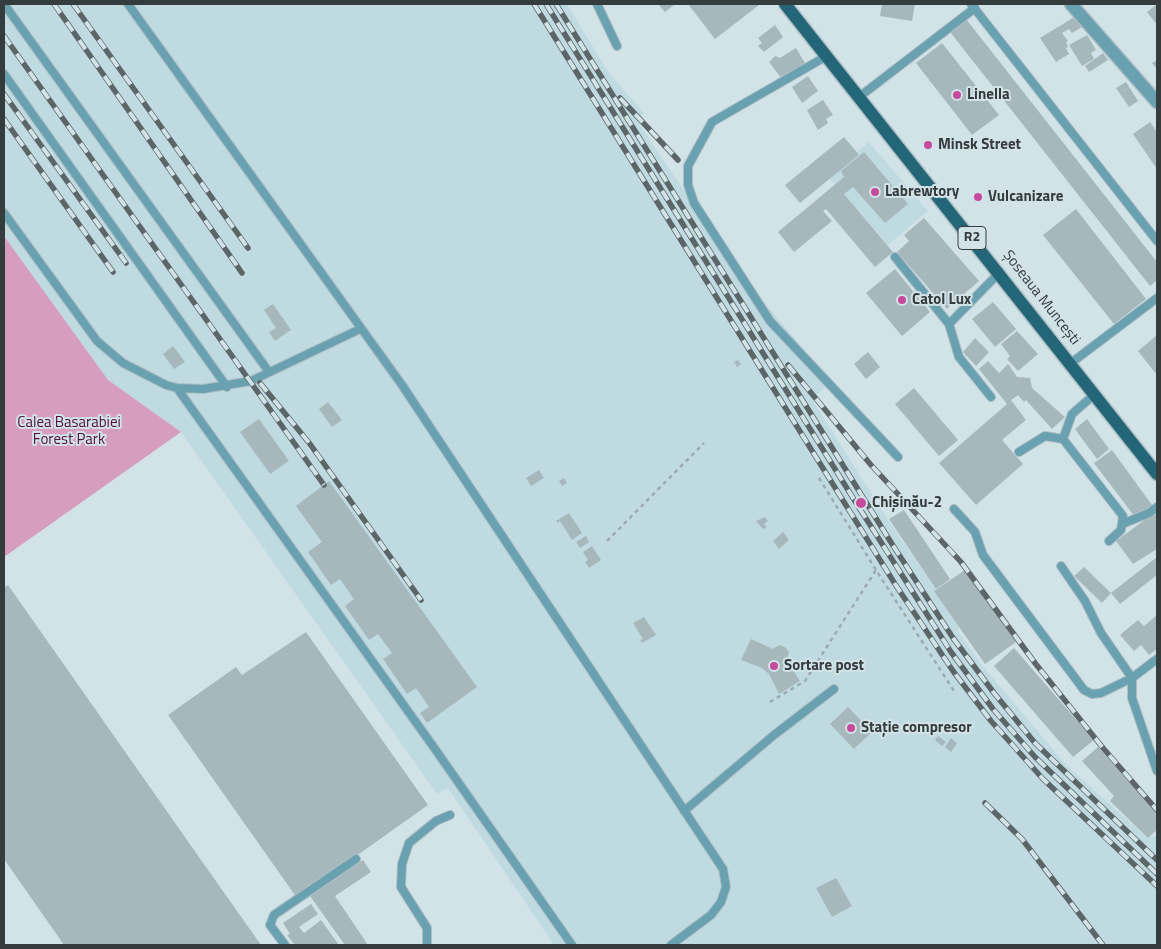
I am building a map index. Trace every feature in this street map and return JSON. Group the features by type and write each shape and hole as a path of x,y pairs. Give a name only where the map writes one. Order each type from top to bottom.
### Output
{"main road":[{"name":"Șoseaua Muncești","path":"785,4 825,57 1155,466"}],"street":[{"path":"1071,4 1157,102"}],"lane":[{"path":"4,4 269,372"},
{"path":"128,4 402,384 723,869 726,886 721,902 711,915 671,945"},
{"path":"597,4 618,46"},
{"path":"859,97 973,6 1157,241"},
{"path":"825,57 712,122 688,166 688,185 694,203 770,321 898,457"},
{"path":"4,74 227,387"},
{"path":"4,213 87,328 110,354 138,372 177,388 227,387 251,381 360,328"},
{"path":"895,256 948,324 959,357 991,397"},
{"path":"948,324 1000,272"},
{"path":"1071,363 1157,298"},
{"path":"177,388 435,749 572,945"},
{"path":"1063,438 1072,414 1095,394"},
{"path":"1020,452 1045,436 1063,438 1123,516 1121,530 1109,541"},
{"path":"1122,524 1150,513 1157,507"},
{"path":"954,509 974,532 983,555 1084,690 1092,694 1100,693 1132,678 1157,659"},
{"path":"1061,566 1085,601 1101,633 1132,678 1132,698 1157,772"},
{"path":"684,811 780,730 834,689"},
{"path":"427,945 427,928 400,887 402,864 409,843 436,821 450,815"},
{"path":"285,945 270,924 274,915 356,859"}],"path":[{"path":"607,541 704,443"},
{"path":"819,478 954,691"},
{"path":"770,702 805,681 876,570"}],"shaded area":[{"path":"4,4 567,4 609,73 644,113 636,119 753,289 831,382 812,399 888,520 961,625 957,630 982,665 1069,768 1148,838 1157,835 1157,945 554,945 448,788 437,794 181,432 108,380 4,236"},
{"path":"869,142 928,211 888,245 828,177"}],"green space":[{"name":"Calea Basarabiei Forest Park","path":"4,236 108,380 181,432 4,557"}],"building":[{"path":"658,4 675,4 665,12"},
{"path":"688,4 758,4 759,5 715,39"},
{"path":"882,4 915,4 912,21 880,16"},
{"path":"1157,4 1157,25 1147,12"},
{"path":"1076,16 1082,27 1072,33 1069,29 1062,33 1068,41 1066,42 1068,47 1066,48 1069,54 1056,62 1040,38"},
{"path":"966,19 1157,262 1157,280 1150,286 950,32"},
{"path":"775,25 783,37 764,52 758,46 762,43 758,38"},
{"path":"1087,35 1096,50 1091,53 1094,59 1082,66 1069,45"},
{"path":"942,43 999,115 972,135 916,63"},
{"path":"796,48 805,63 782,79 769,62 775,56 780,58"},
{"path":"1103,53 1108,60 1089,72 1085,66"},
{"path":"1157,60 1157,69 1152,63"},
{"path":"808,76 818,91 802,103 792,87"},
{"path":"1126,82 1138,101 1129,107 1116,88"},
{"path":"823,100 833,115 826,119 828,123 818,130 807,110"},
{"path":"1150,122 1157,132 1157,169 1133,134"},
{"path":"844,137 859,155 800,203 785,185"},
{"path":"864,152 908,204 885,223 853,187 844,194 893,252 875,267 826,209 823,211 832,221 794,252 778,232 844,177 841,171"},
{"path":"1076,209 1146,299 1114,324 1043,235"},
{"path":"924,218 979,281 947,309 897,252 909,241 904,235"},
{"path":"895,269 930,312 902,336 866,293"},
{"path":"993,302 1016,329 995,347 972,319"},
{"path":"273,304 291,330 275,341 269,332 276,328 264,310"},
{"path":"1017,331 1038,354 1018,371 1007,359 1010,356 1001,344"},
{"path":"1157,335 1157,375 1138,351"},
{"path":"975,338 989,352 976,366 963,352"},
{"path":"173,346 185,362 174,369 163,354"},
{"path":"868,352 880,367 866,379 854,364"},
{"path":"738,360 741,364 737,367 734,362"},
{"path":"988,361 999,373 1008,364 1017,377 1030,378 1032,388 1065,417 1052,429 1026,400 1024,402 1018,395 1011,400 1026,420 1002,440 1023,464 976,505 939,463 1007,404 979,369"},
{"path":"914,388 958,440 939,456 895,404"},
{"path":"328,402 342,420 332,427 319,409"},
{"path":"259,419 289,461 270,474 240,432"},
{"path":"1087,419 1109,449 1097,459 1075,429"},
{"path":"1112,450 1152,505 1135,517 1094,463"},
{"path":"539,470 544,478 531,486 526,478"},
{"path":"564,478 567,483 562,486 559,481"},
{"path":"329,481 477,687 427,723 420,713 429,707 416,688 407,694 383,659 392,653 378,634 369,640 345,606 354,599 340,579 331,585 308,552 322,542 296,506"},
{"path":"904,510 950,579 936,589 889,519"},
{"path":"1157,511 1157,549 1133,564 1116,541"},
{"path":"569,513 582,533 572,540 560,521 558,523 556,521"},
{"path":"765,517 768,521 764,524 767,527 763,529 756,521"},
{"path":"783,532 789,540 779,549 773,541"},
{"path":"586,536 589,542 580,548 576,542"},
{"path":"592,546 601,560 589,568 585,562 588,560 583,552"},
{"path":"1157,557 1157,575 1120,604 1111,593"},
{"path":"1084,567 1111,593 1102,603 1074,576"},
{"path":"965,570 1016,642 985,664 934,591"},
{"path":"8,585 261,945 64,945 4,859 4,588"},
{"path":"1157,615 1157,649 1149,655 1141,645 1134,651 1120,635 1138,620 1144,626"},
{"path":"644,617 656,635 642,643 640,640 643,639 633,623"},
{"path":"306,632 428,805 297,898 168,715 236,667 242,675"},
{"name":"Sortare post","path":"751,639 773,649 779,645 785,647 789,652 787,661 800,681 779,694 769,674 762,668 741,660"},
{"path":"1014,648 1094,740 1073,757 994,666"},
{"name":"Stație compresor","path":"848,707 872,732 854,749 830,724"},
{"path":"926,722 935,733 932,736 921,727"},
{"path":"938,736 946,742 942,746 935,740"},
{"path":"951,738 957,743 951,752 945,747"},
{"path":"1098,747 1157,813 1157,830 1148,838 1110,801 1114,796 1082,761"},
{"path":"363,860 371,872 335,896 368,945 345,945 310,896"},
{"path":"836,878 852,906 832,917 816,888"},
{"path":"311,904 318,914 299,927 304,933 321,920 339,945 295,945 287,935 290,934 283,923"}],"railway":[{"path":"54,4 242,273"},
{"path":"73,4 248,248"},
{"path":"534,4 895,584 953,671 991,721 1043,779 1157,886"},
{"path":"546,4 951,652 993,709 1035,757 1157,874"},
{"path":"556,4 892,544 953,638 994,693 1035,743 1157,860"},
{"path":"4,36 324,485"},
{"path":"4,94 126,263"},
{"path":"620,98 678,160"},
{"path":"4,119 113,272"},
{"path":"788,365 871,465 961,562 1035,663 1103,748 1157,810"},
{"path":"260,383 310,444 421,600"},
{"path":"985,803 1022,839 1103,945"}],"place":[{"name":"Linella","path":"957,95"},
{"name":"Minsk Street","path":"928,145"},
{"name":"Labrewtory","path":"875,192"},
{"name":"Vulcanizare","path":"978,197"},
{"name":"Catol Lux","path":"902,300"},
{"name":"Chișinău-2","path":"861,503"},
{"name":"Sortare post","path":"774,666"},
{"name":"Stație compresor","path":"851,728"}]}
